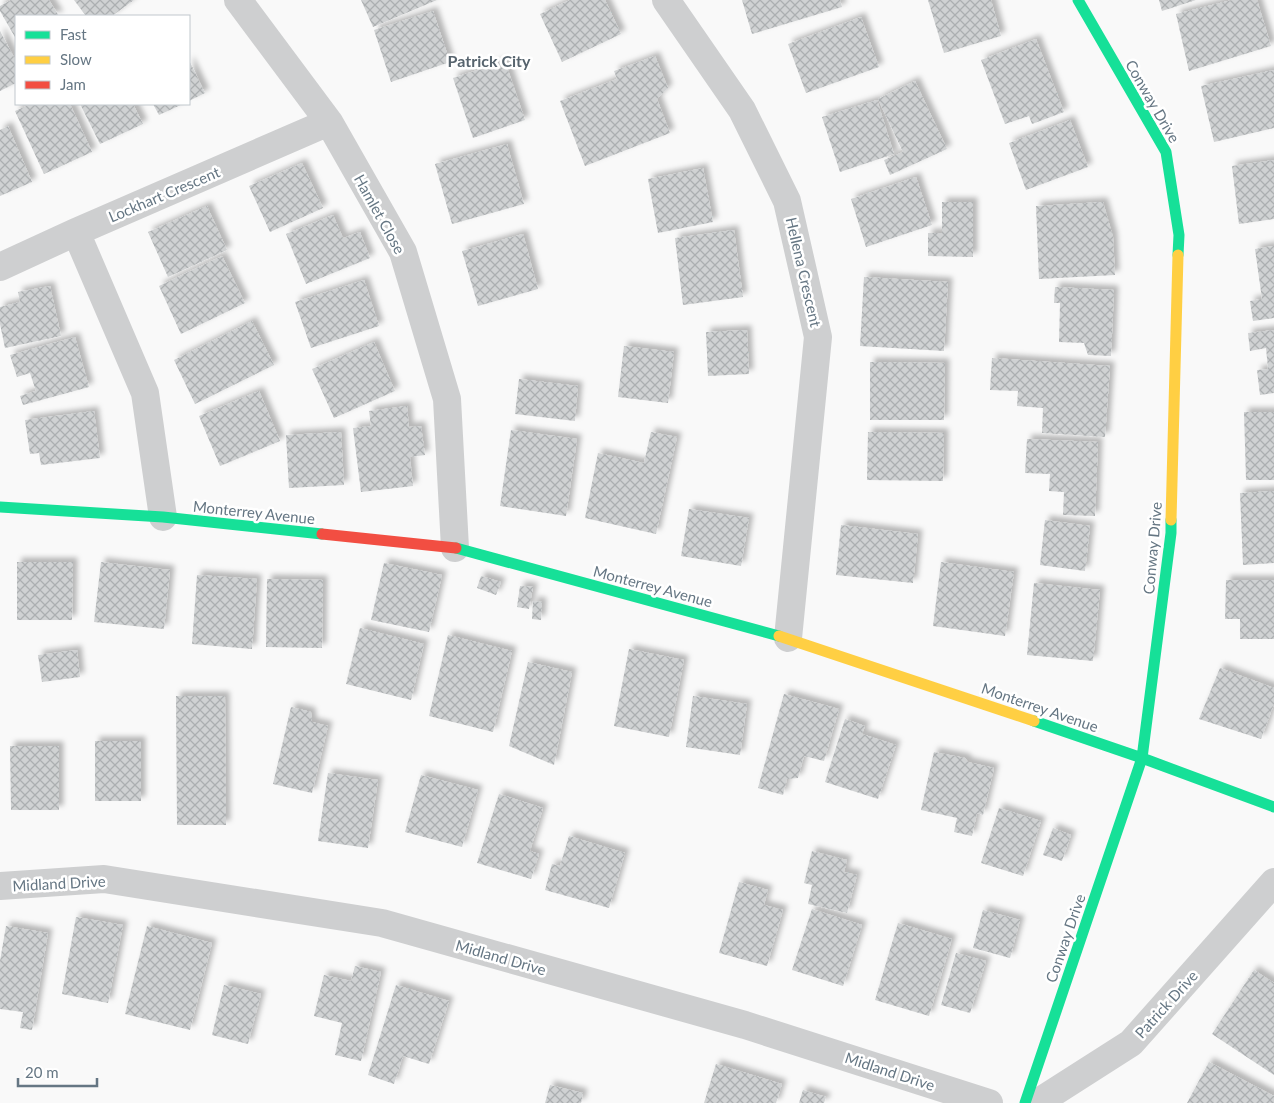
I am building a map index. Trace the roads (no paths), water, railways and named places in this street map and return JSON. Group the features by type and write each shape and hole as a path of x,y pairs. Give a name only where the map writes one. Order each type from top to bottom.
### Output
{"street":[{"name":"Hamlet Close","path":"238,0 329,122 402,252 447,399 455,548"},
{"name":"Hellena Crescent","path":"666,0 742,110 787,201 818,337 788,638"},
{"name":"Conway Drive","path":"1025,1103 1142,758 1171,533 1179,235 1166,152 1078,0"},
{"name":"Lockhart Crescent","path":"0,267 329,122"},
{"path":"76,232 145,393 163,517"},
{"name":"Monterrey Avenue","path":"0,507 163,517 455,548 788,638 1142,758 1274,807"},
{"name":"Midland Drive","path":"0,886 104,879 382,923 745,1026 989,1103"},
{"name":"Patrick Drive","path":"1037,1103 1131,1043 1274,882"}],"district":[{"name":"Patrick City","path":"489,60"}]}
